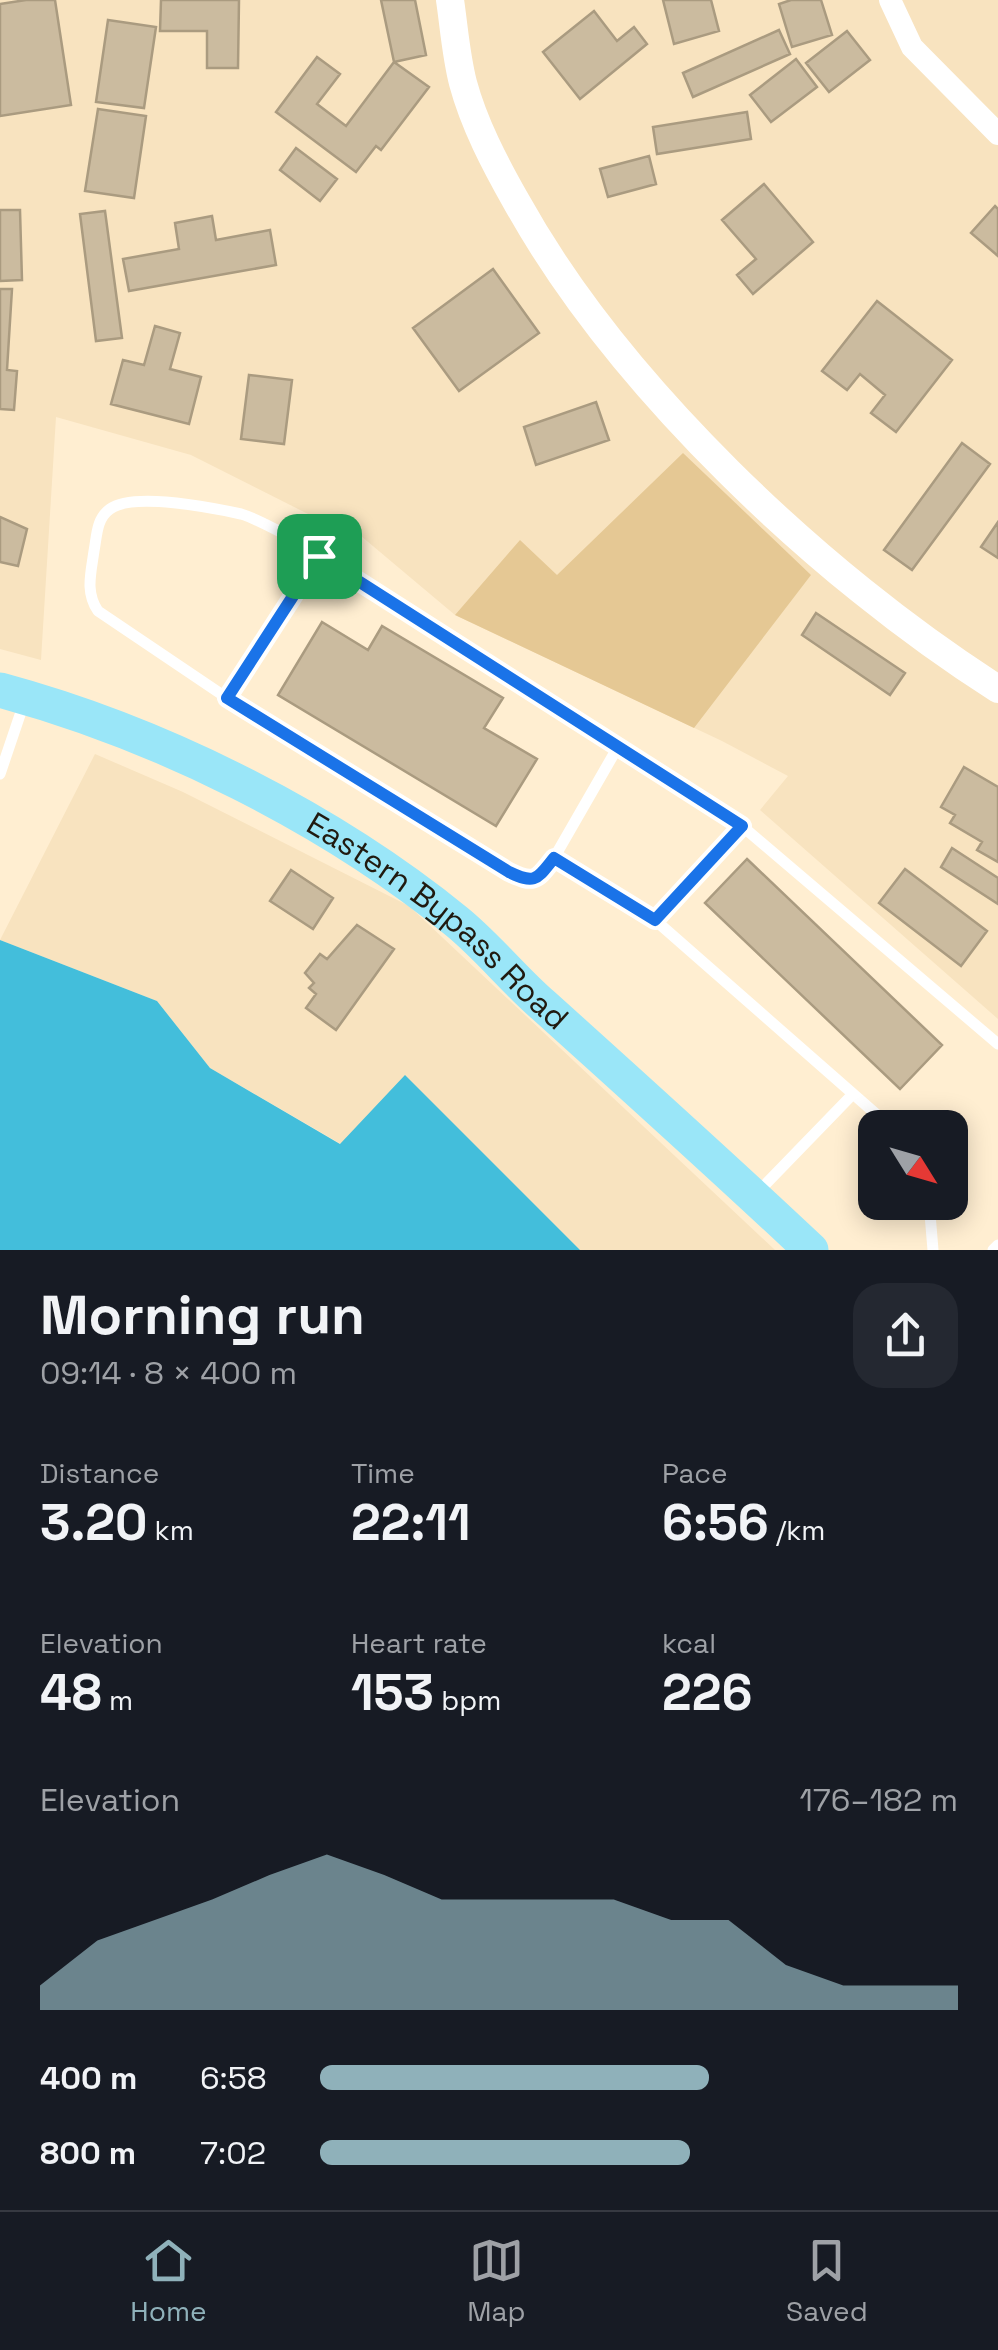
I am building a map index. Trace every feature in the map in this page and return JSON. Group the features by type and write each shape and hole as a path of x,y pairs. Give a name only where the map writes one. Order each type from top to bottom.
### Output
{"main road":[{"name":"Eastern Bypass Road","path":"13,693 126,731 210,770 291,811 384,868 458,923 512,978 811,1250"}],"street":[{"path":"450,0 464,83 494,162 545,254 624,356 710,452 811,548 942,654 998,689"},
{"path":"890,0 912,47 998,134"}],"lane":[{"path":"619,745 554,858 536,879 509,872 227,698 98,611 91,600 89,582 100,520 111,508 129,502 186,505 244,515 291,537 619,745 742,826 998,1044"},
{"path":"227,698 319,556"},
{"path":"0,774 13,693"},
{"path":"655,920 742,826"},
{"path":"554,858 655,920 870,1110"},
{"path":"754,1196 852,1095"},
{"path":"930,1220 933,1250"}],"shaded area":[{"path":"0,0 998,0 998,1019 760,810 788,776 455,615 336,515 310,515 191,455 56,417 41,660 0,649"},
{"path":"683,453 811,575 694,728 455,615 520,540 557,575"},
{"path":"95,754 183,792 409,906 775,1250 580,1250 405,1076 341,1144 210,1068 157,1001 0,940"}],"water":[{"path":"0,940 157,1001 210,1068 340,1144 405,1075 580,1250 0,1250"}],"building":[{"path":"55,0 71,105 0,116 0,4"},
{"path":"161,0 239,0 238,68 207,68 207,31 160,31"},
{"path":"381,0 415,0 426,55 394,62"},
{"path":"663,0 711,0 719,31 674,44"},
{"path":"821,0 832,35 792,47 779,4"},
{"path":"594,11 617,41 634,27 647,44 580,99 543,52"},
{"path":"108,20 156,27 144,108 96,102"},
{"path":"779,30 790,54 693,97 683,73"},
{"path":"847,31 870,60 829,92 806,63"},
{"path":"317,57 340,74 317,104 346,126 394,62 429,87 381,150 376,146 356,172 276,112"},
{"path":"796,59 817,87 771,122 750,95"},
{"path":"98,109 146,116 134,198 85,191"},
{"path":"747,112 751,139 657,154 653,127"},
{"path":"296,148 337,179 320,201 280,170"},
{"path":"649,156 656,184 608,197 600,169"},
{"path":"764,184 813,242 753,294 737,275 756,259 722,220"},
{"path":"995,206 998,209 998,256 971,233"},
{"path":"0,210 20,210 22,280 0,281"},
{"path":"105,211 122,338 96,341 80,214"},
{"path":"212,216 216,240 270,230 276,265 129,291 123,259 179,249 175,223"},
{"path":"493,269 539,333 459,391 413,328"},
{"path":"0,289 12,289 7,370 17,371 14,410 0,409"},
{"path":"877,301 952,360 896,432 871,413 885,395 860,374 847,390 822,371"},
{"path":"155,326 180,333 170,369 201,377 189,424 111,404 123,360 144,365"},
{"path":"249,375 292,380 284,444 241,439"},
{"path":"596,402 609,440 536,465 524,427"},
{"path":"962,443 990,464 912,570 884,550"},
{"path":"0,517 27,529 18,566 0,562"},
{"path":"998,522 998,558 981,547"},
{"path":"816,613 905,673 890,695 802,635"},
{"path":"322,622 368,650 382,626 503,698 484,728 537,759 496,826 278,695"},
{"path":"964,767 998,787 998,862 977,850 982,842 950,823 955,815 941,807"},
{"path":"952,848 998,878 998,904 941,867"},
{"path":"747,859 942,1045 900,1089 705,903"},
{"path":"905,869 987,931 961,966 879,903"},
{"path":"291,870 333,898 313,929 270,901"},
{"path":"357,925 394,949 336,1030 306,1008 316,994 309,988 314,983 305,973 320,954 327,959"}],"route":[{"path":"319,556 742,826 655,920 554,858 536,879 520,878 227,698 319,556"}]}
